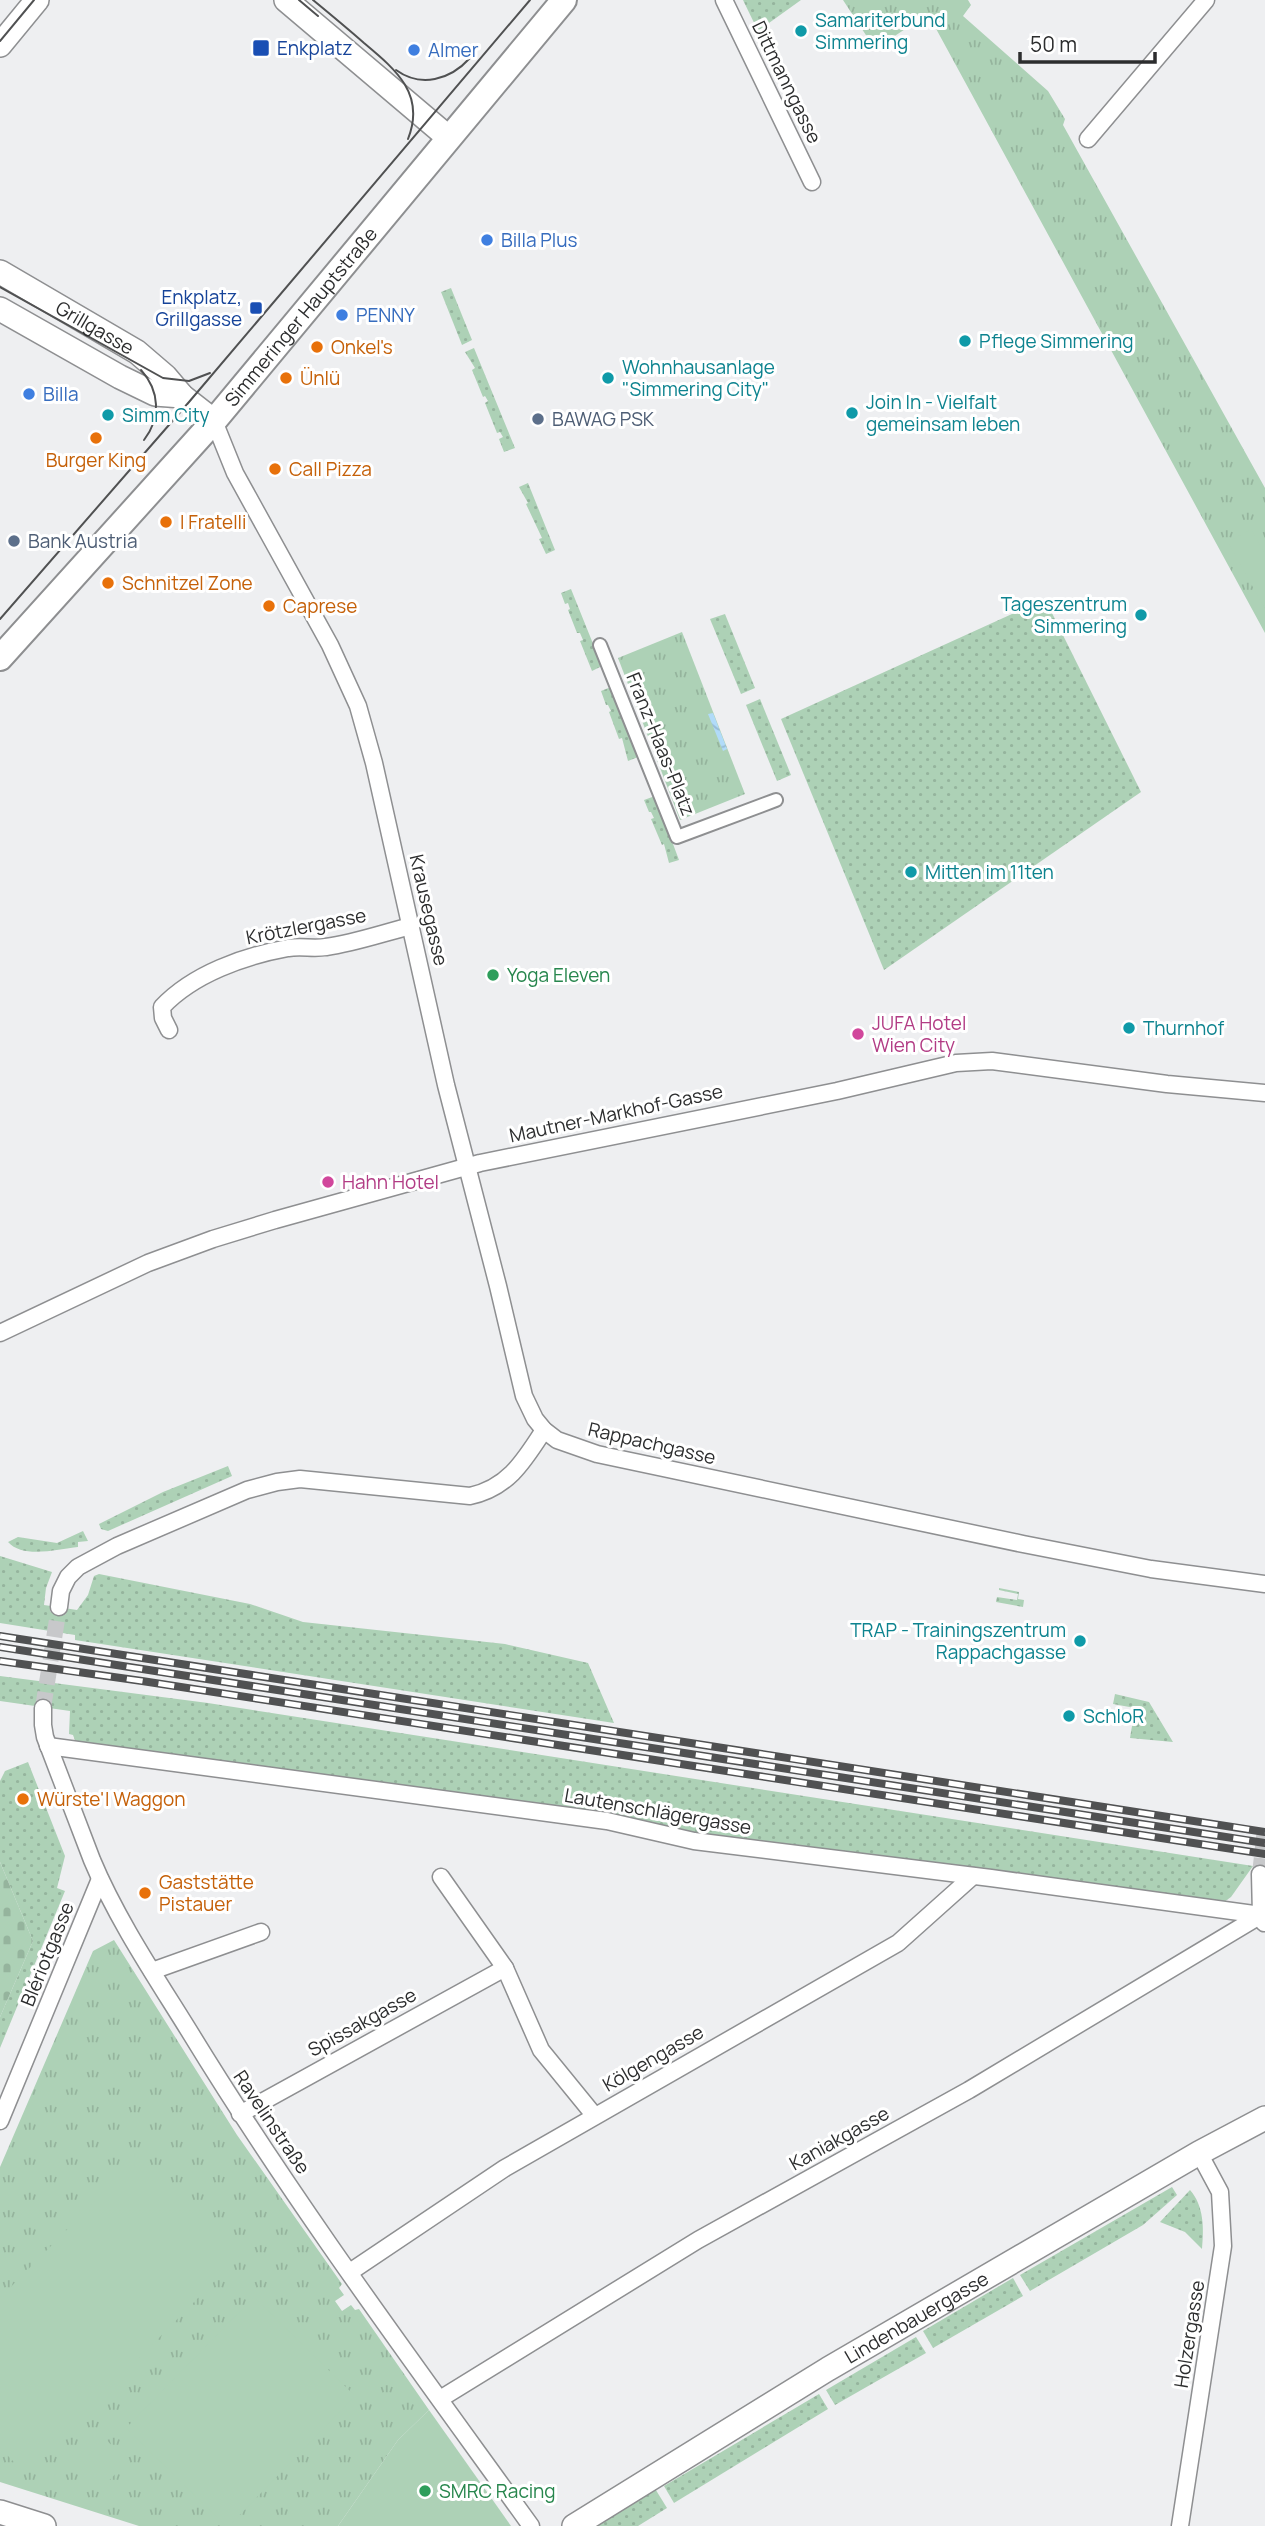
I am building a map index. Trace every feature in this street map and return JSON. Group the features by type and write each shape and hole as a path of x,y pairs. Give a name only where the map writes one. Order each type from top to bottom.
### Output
{"main road":[{"path":"0,45 37,0"},
{"path":"286,0 449,138"},
{"name":"Simmeringer Hauptstraße","path":"0,658 214,421 564,0"},
{"name":"Grillgasse","path":"0,272 137,352 165,376 182,396 214,421"},
{"name":"Grillgasse","path":"0,309 155,394 182,396"},
{"name":"Lindenbauergasse","path":"574,2526 821,2374 1199,2153 1265,2118"},
{"path":"0,2512 44,2526"}],"street":[{"name":"Dittmanngasse","path":"724,0 812,182"},
{"path":"1087,139 1206,0"},
{"name":"Krausegasse","path":"214,421 235,472 330,645 358,706 374,763 446,1085 524,1396 535,1419 544,1430"},
{"name":"Franz-Haas-Platz","path":"600,645 677,838 776,800"},
{"name":"Krötzlergasse","path":"169,1030 163,1018 162,1007 171,998 210,974 241,960 291,947 326,947 411,926"},
{"name":"Mautner-Markhof-Gasse","path":"0,1334 148,1263 213,1239 468,1166 837,1091 974,1060 1265,1093"},
{"path":"59,1607 61,1591 68,1577 78,1567 117,1546 247,1490 300,1479 470,1496 491,1491 505,1481 544,1430"},
{"name":"Rappachgasse","path":"544,1430 557,1440 597,1454 1151,1569 1265,1584"},
{"name":"Ravelinstraße","path":"43,1708 43,1725 48,1746 100,1879 152,1970 240,2114 531,2526"},
{"name":"Lautenschlägergasse","path":"48,1746 607,1821 694,1841 973,1876 1263,1920"},
{"path":"1260,1874 1263,1920"},
{"name":"Kölgengasse","path":"350,2272 505,2168 898,1943 973,1876"},
{"path":"441,1877 505,1968 541,2050 594,2115"},
{"name":"Blériotgasse","path":"0,2121 100,1879"},
{"name":"Kaniakgasse","path":"440,2399 698,2240 969,2090 1263,1920"},
{"path":"152,1970 261,1932"},
{"name":"Spissakgasse","path":"240,2114 505,1968"},
{"name":"Holzergasse","path":"1180,2526 1223,2246 1220,2192 1199,2153"}],"green space":[{"path":"743,0 801,0 758,31"},
{"path":"843,0 968,0 971,5 963,16 1048,91 1065,119 1063,125 1265,488 1265,633 928,14 875,49"},
{"path":"451,288 472,340 462,345 441,292"},
{"path":"474,348 515,448 504,452 499,439 503,437 500,432 497,433 485,403 488,401 483,397 472,370 475,368 465,352"},
{"path":"528,483 555,550 546,554 539,539 542,538 526,504 528,503 519,487"},
{"path":"1251,529 1265,554 1265,609 1228,542"},
{"path":"571,589 602,666 592,671 580,641 583,640 580,633 577,633 568,603 565,604 561,593"},
{"path":"1045,599 1141,792 884,970 781,719"},
{"path":"725,614 755,688 741,694 710,619"},
{"path":"682,632 745,794 680,820 618,658"},
{"path":"611,687 638,757 628,761 622,738 619,739 609,712 611,711 601,691"},
{"path":"760,699 791,775 777,781 746,705"},
{"path":"655,796 679,860 669,863 664,844 662,845 651,819 654,818 644,800"},
{"path":"228,1466 232,1476 108,1531 101,1529 99,1524 163,1492"},
{"path":"83,1531 88,1541 78,1542 78,1547 51,1551 31,1552 14,1547 8,1542 18,1537 57,1543"},
{"path":"0,1556 52,1572 44,1605 77,1610 88,1595 94,1576 99,1574 250,1604 303,1622 505,1644 588,1663 614,1723 75,1640 75,1635 0,1623"},
{"path":"999,1588 1019,1592 1018,1599 1024,1600 1023,1607 996,1602 997,1597 1017,1600 1018,1594"},
{"path":"0,1676 208,1703 1253,1866 1231,1897 1224,1902 698,1833 628,1817 76,1743 73,1735 69,1734 70,1711 0,1701"},
{"path":"1115,1694 1149,1702 1173,1742 1130,1738 1135,1708 1113,1704"},
{"path":"28,1762 65,1856 57,1888 65,1891 0,2048 0,2017 33,1941 0,1862 0,1781 5,1771"},
{"path":"0,1862 33,1941 0,2017"},
{"path":"114,1940 237,2135 342,2284 339,2288 344,2295 335,2301 342,2311 351,2305 355,2310 359,2309 429,2410 398,2440 338,2526 139,2526 0,2482 0,2167 93,1951"},
{"path":"139,2156 240,2255 26,2474 0,2448 0,2298"},
{"path":"1172,2187 1177,2195 1143,2225 1030,2291 1020,2275"},
{"path":"1190,2190 1198,2203 1202,2218 1202,2249 1185,2232 1160,2222"},
{"path":"1013,2278 1023,2296 933,2348 923,2331"},
{"path":"254,2297 355,2396 229,2526 226,2526 126,2428"},
{"path":"916,2337 926,2353 835,2405 826,2390"},
{"path":"819,2394 828,2409 674,2503 664,2486"},
{"name":"SMRC Racing","path":"429,2410 511,2526 338,2526 398,2440"},
{"path":"97,2431 128,2461 99,2491 68,2461"},
{"path":"654,2487 667,2508 638,2526 591,2526"}],"water":[{"path":"713,713 727,749 723,751 708,714"}],"tunnel":[{"path":"43,1708 59,1607"},
{"path":"1260,1874 1265,1829"}],"tram line":[{"path":"0,41 34,0"},
{"path":"299,0 318,16"},
{"path":"313,0 386,63 404,84 413,109 413,123 408,139"},
{"path":"0,619 189,402 530,0"},
{"path":"396,70 415,79 435,79 454,72 470,58"},
{"path":"0,287 163,378 189,381 210,373"},
{"path":"141,370 152,387 156,405 150,432 144,440"}],"railway":[{"path":"0,1636 1265,1832"},
{"path":"0,1647 1265,1843"},
{"path":"0,1661 1265,1854"}],"place":[{"name":"Samariterbund Simmering","path":"801,31"},
{"name":"Enkplatz","path":"261,48"},
{"name":"Almer","path":"414,50"},
{"name":"Billa Plus","path":"487,240"},
{"name":"Enkplatz, Grillgasse","path":"256,308"},
{"name":"PENNY","path":"342,315"},
{"name":"Pflege Simmering","path":"965,341"},
{"name":"Onkel's","path":"317,347"},
{"name":"Ünlü","path":"286,378"},
{"name":"Wohnhausanlage \"Simmering City\"","path":"608,378"},
{"name":"Billa","path":"29,394"},
{"name":"Join In - Vielfalt gemeinsam leben","path":"852,413"},
{"name":"Simm City","path":"108,415"},
{"name":"BAWAG PSK","path":"538,419"},
{"name":"Burger King","path":"96,438"},
{"name":"Call Pizza","path":"275,469"},
{"name":"I Fratelli","path":"166,522"},
{"name":"Bank Austria","path":"14,541"},
{"name":"Schnitzel Zone","path":"108,583"},
{"name":"Caprese","path":"269,606"},
{"name":"Tageszentrum Simmering","path":"1141,615"},
{"name":"Mitten im 11ten","path":"911,872"},
{"name":"Yoga Eleven","path":"493,975"},
{"name":"Thurnhof","path":"1129,1028"},
{"name":"JUFA Hotel Wien City","path":"858,1034"},
{"name":"Hahn Hotel","path":"328,1182"},
{"name":"TRAP - Trainingszentrum Rappachgasse","path":"1080,1641"},
{"name":"SchloR","path":"1069,1716"},
{"name":"Würste'l Waggon","path":"23,1799"},
{"name":"Gaststätte Pistauer","path":"145,1893"},
{"name":"SMRC Racing","path":"425,2491"}]}
